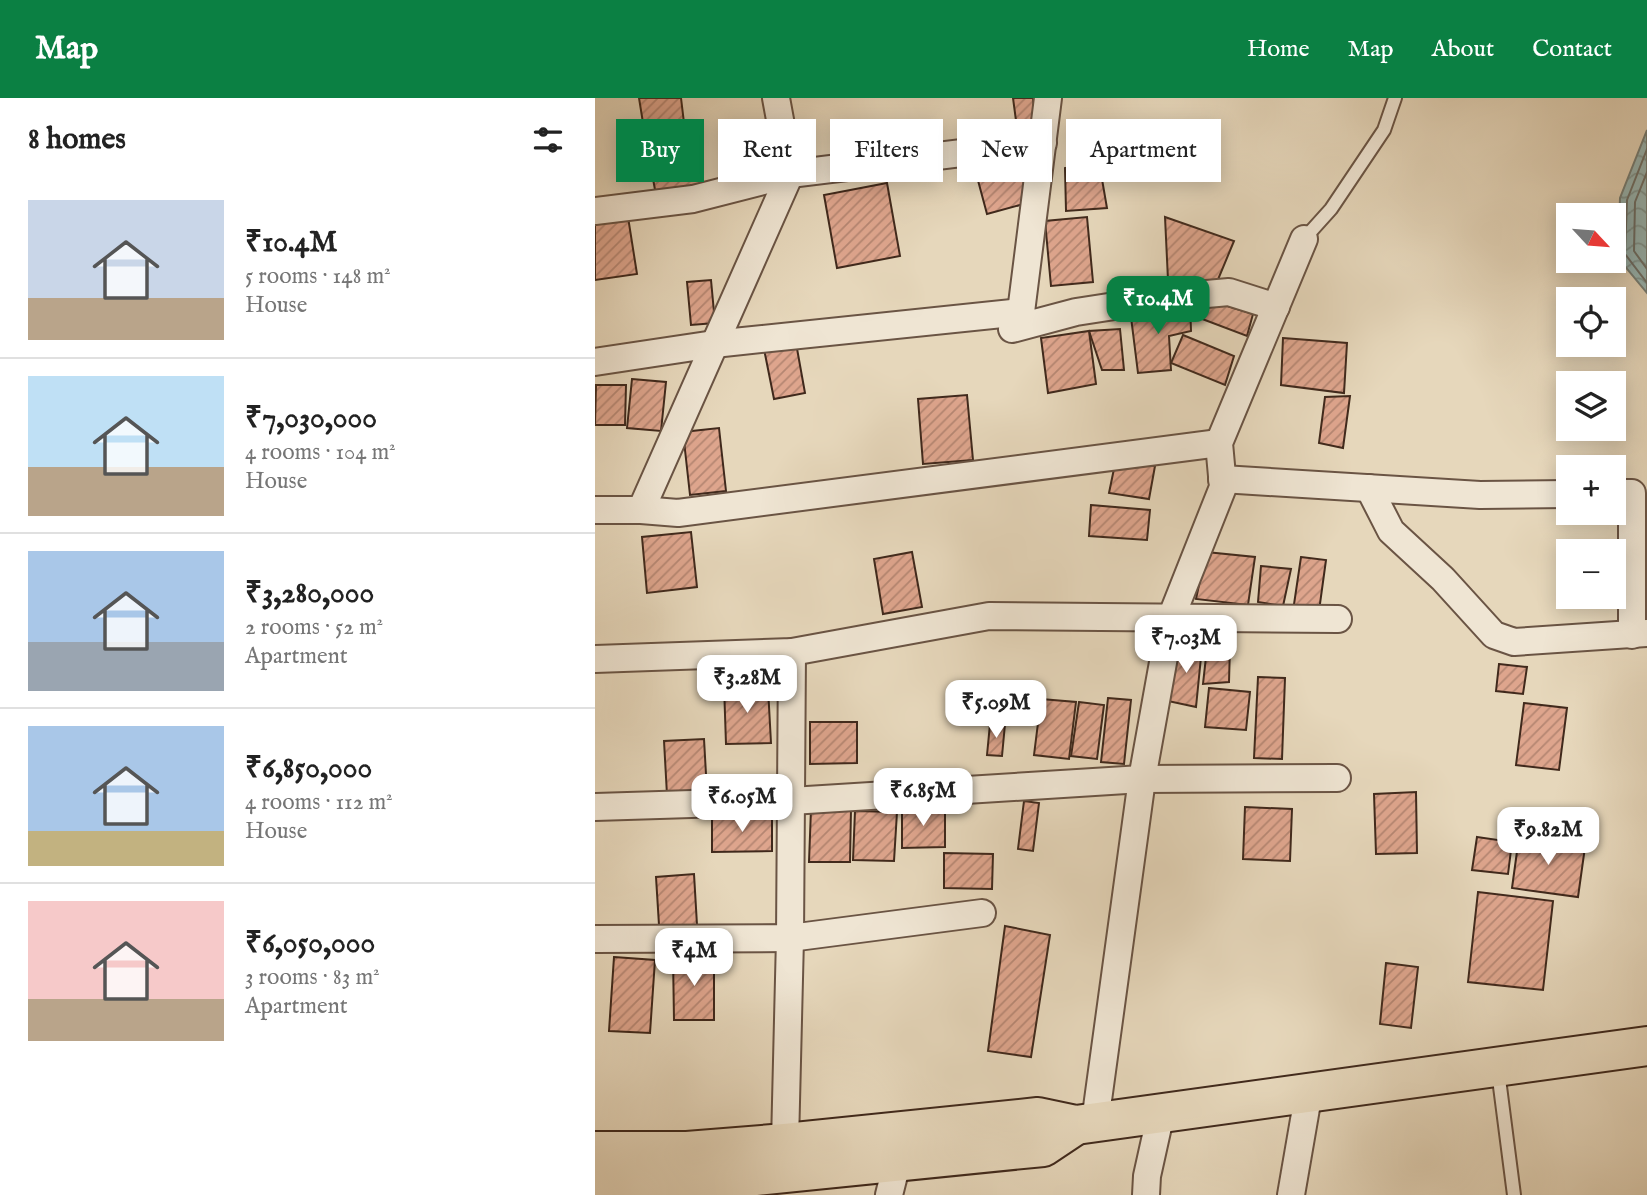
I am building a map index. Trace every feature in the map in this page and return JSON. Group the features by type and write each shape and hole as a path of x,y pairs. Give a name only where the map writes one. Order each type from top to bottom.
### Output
{"highway":[{"path":"595,1151 687,1151 1038,1117 1085,1124 1647,1046"},
{"path":"595,1183 686,1189 893,1179 1043,1147 1085,1124"}],"street":[{"path":"776,98 780,119"},
{"path":"1046,119 1048,98"},
{"path":"816,171 957,154"},
{"path":"595,211 693,199 759,182"},
{"path":"641,510 786,182"},
{"path":"1039,182 1021,312 1011,328 1076,312 1173,297 1229,292 1276,307"},
{"path":"1085,1124 1171,618 1223,487 1219,443 1304,239"},
{"path":"595,362 714,344 1021,312"},
{"path":"595,510 678,513 1219,443"},
{"path":"1222,479 1481,495 1556,494"},
{"path":"1369,488 1391,531 1443,579 1494,635 1514,642 1640,634 1632,493 1626,493"},
{"path":"595,659 792,652 989,616 1338,619"},
{"path":"785,1143 792,801 792,652"},
{"path":"595,807 792,801 1142,779 1337,778"},
{"path":"595,939 790,938 982,914"},
{"path":"1290,1195 1309,1091"},
{"path":"1146,1195 1147,1176 1161,1113"}],"lane":[{"path":"1304,239 1331,209 1384,130 1395,98"},
{"path":"1497,1067 1514,1195"}],"water":[{"path":"1647,130 1647,293 1626,268 1626,203 1620,203"}],"building":[{"path":"639,98 681,98 684,119 642,119"},
{"path":"1013,98 1033,98 1035,119 1016,119"},
{"path":"1065,168 1066,182 1102,182 1107,208 1066,211"},
{"path":"654,182 701,182 702,186 656,195"},
{"path":"978,182 1026,182 1031,202 987,214"},
{"path":"887,183 900,256 837,268 824,195"},
{"path":"628,217 637,274 595,280 595,222"},
{"path":"1087,217 1093,282 1051,286 1045,221"},
{"path":"1165,217 1234,241 1217,282 1168,280"},
{"path":"711,280 715,323 691,325 687,282"},
{"path":"1211,301 1253,314 1247,336 1197,317"},
{"path":"1190,303 1191,331 1169,336 1171,370 1138,373 1131,317"},
{"path":"1120,329 1124,370 1102,370 1089,331"},
{"path":"1089,331 1096,384 1048,393 1041,338"},
{"path":"1183,335 1234,356 1225,385 1171,363"},
{"path":"1283,338 1347,343 1344,393 1281,385"},
{"path":"796,343 805,393 774,399 764,349"},
{"path":"632,379 666,382 661,431 627,428"},
{"path":"596,385 626,385 625,425 595,425"},
{"path":"967,395 973,460 923,464 918,399"},
{"path":"1350,396 1343,448 1319,443 1325,397"},
{"path":"719,428 726,491 690,495 683,432"},
{"path":"1116,459 1155,466 1149,499 1109,493"},
{"path":"1091,505 1150,510 1147,540 1089,536"},
{"path":"691,532 697,587 647,593 642,537"},
{"path":"912,552 922,607 883,614 874,559"},
{"path":"1206,552 1255,557 1248,605 1196,599"},
{"path":"1301,557 1326,560 1319,611 1293,611"},
{"path":"1261,566 1291,569 1283,606 1258,602"},
{"path":"1177,642 1202,647 1196,707 1168,701"},
{"path":"1230,646 1229,682 1203,684 1207,648"},
{"path":"1499,664 1527,667 1523,694 1496,691"},
{"path":"1258,677 1285,678 1282,759 1254,758"},
{"path":"724,685 768,688 771,743 726,744"},
{"path":"1209,688 1250,692 1246,730 1205,727"},
{"path":"1108,698 1131,700 1124,764 1101,762"},
{"path":"1041,699 1076,702 1069,759 1034,755"},
{"path":"1079,702 1104,705 1097,759 1071,756"},
{"path":"1524,703 1567,708 1559,770 1516,765"},
{"path":"810,722 857,722 857,763 810,764"},
{"path":"990,724 1005,724 1002,756 987,755"},
{"path":"704,739 707,792 667,795 664,741"},
{"path":"1416,792 1417,853 1376,854 1374,794"},
{"path":"1024,801 1039,803 1033,851 1018,849"},
{"path":"1245,807 1292,809 1290,861 1243,859"},
{"path":"902,808 945,808 945,847 902,848"},
{"path":"811,809 851,809 850,862 809,862"},
{"path":"855,811 897,812 894,861 853,860"},
{"path":"772,815 772,851 712,852 712,816"},
{"path":"1477,837 1512,842 1508,874 1472,870"},
{"path":"1519,837 1585,847 1578,897 1512,888"},
{"path":"944,853 993,854 992,889 944,888"},
{"path":"694,874 697,925 659,925 656,877"},
{"path":"1478,892 1553,901 1543,990 1468,982"},
{"path":"1005,926 1050,935 1031,1057 988,1051"},
{"path":"614,957 655,960 650,1033 609,1031"},
{"path":"673,957 714,957 714,1020 674,1020"},
{"path":"1386,963 1418,967 1411,1028 1380,1024"}]}
